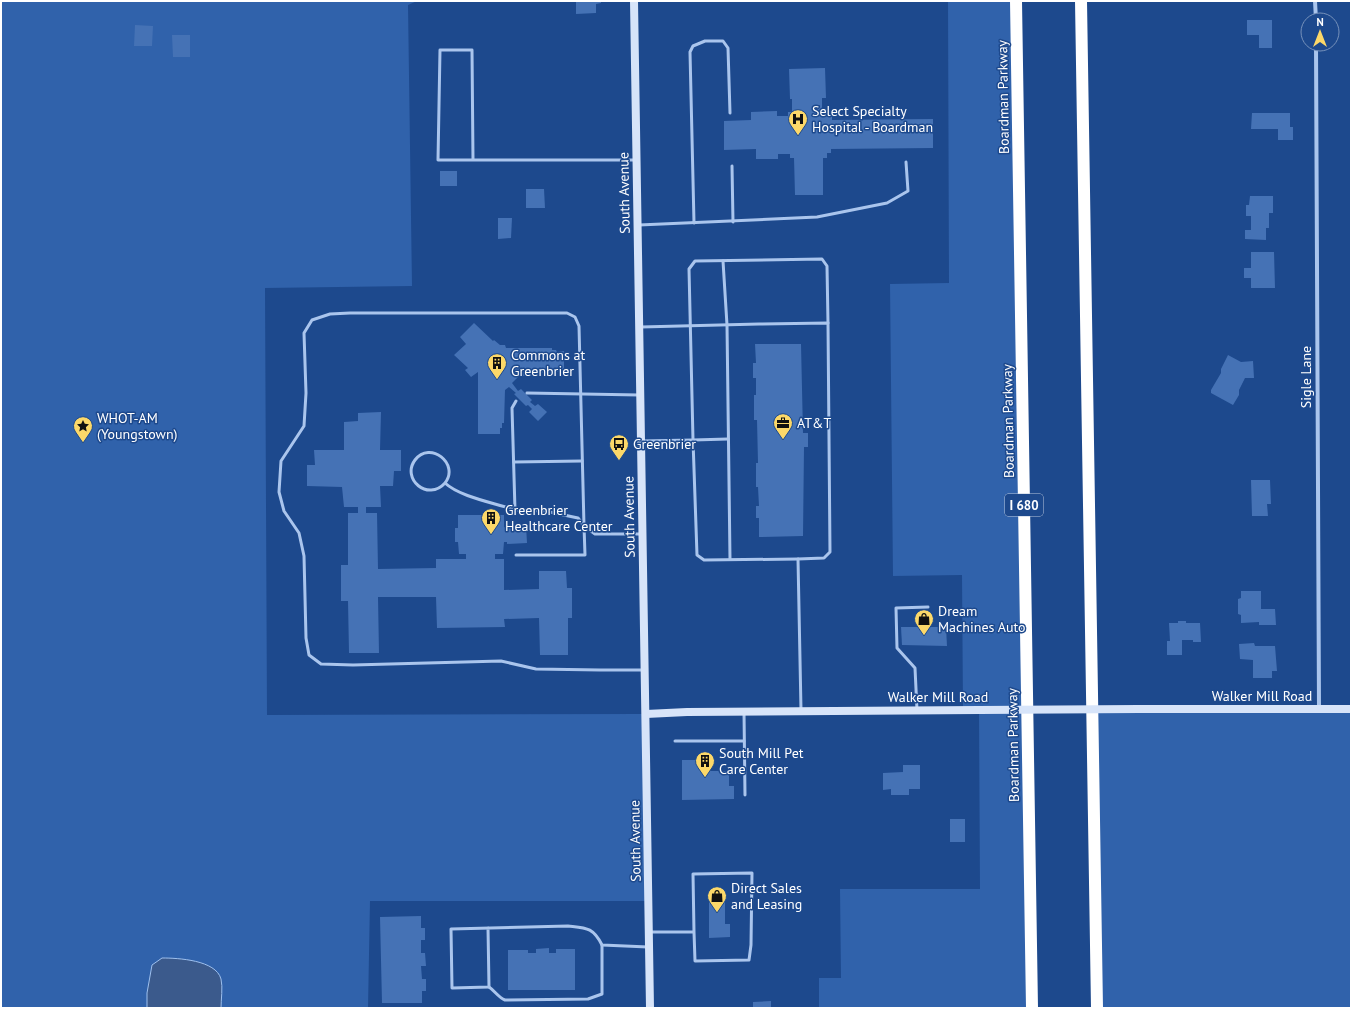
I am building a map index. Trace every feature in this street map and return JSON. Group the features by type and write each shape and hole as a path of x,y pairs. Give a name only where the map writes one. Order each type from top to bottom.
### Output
{"highway":[{"name":"Boardman Parkway","path":"1016,1 1032,1008"},
{"path":"1081,1 1097,1008"}],"main road":[{"name":"South Avenue","path":"634,1 650,1008"},
{"name":"Walker Mill Road","path":"646,714 917,710 1351,709"}],"street":[{"path":"1316,1 1316,12"},
{"name":"Sigle Lane","path":"1316,52 1319,709"}],"lane":[{"path":"694,223 690,52 692,46 705,41 723,41 728,48 730,113"},
{"path":"473,160 472,50 440,50 438,160 473,160 636,160"},
{"path":"637,225 816,218 887,203 908,191 906,162"},
{"path":"732,166 733,222"},
{"path":"822,259 827,266 830,552 824,558 704,560 697,555 689,268 695,261 723,260 822,259"},
{"path":"723,260 727,325 730,559"},
{"path":"516,556 586,555 579,326 575,317 567,313 330,314 312,320 304,333 306,393 304,426 281,461 279,492 284,511 299,533 304,556 306,638 309,655 321,664 353,665 501,661 536,668 645,670"},
{"path":"639,327 828,323"},
{"path":"527,393 640,395"},
{"path":"515,510 512,408 516,401"},
{"path":"641,441 728,439"},
{"path":"430,452 438,454 444,459 448,466 449,473 445,483 442,487 434,490 426,490 419,487 411,474 412,466 416,459 422,454 430,452"},
{"path":"514,462 582,461"},
{"path":"445,483 450,488 460,493 515,510 545,511 578,518 584,526 595,534 642,534"},
{"path":"798,559 801,711"},
{"path":"917,710 915,668 897,648 896,608 928,607"},
{"path":"744,712 745,796"},
{"path":"675,741 744,741"},
{"path":"752,873 751,945 749,960 695,961 694,932 693,874 752,873"},
{"path":"568,926 586,928 596,934 602,945 602,994 588,999 505,1000 499,997 495,991 489,987 452,988 451,929 568,926"},
{"path":"488,928 489,987"},
{"path":"649,932 694,932"},
{"path":"602,945 649,947"}],"shaded area":[{"path":"1,1 417,1 408,5 412,286 265,288 267,715 646,714 649,901 370,901 368,1008 221,1008 221,979 162,958 147,993 147,1008 1,1008"},
{"path":"948,1 1016,1 1032,1008 819,1008 819,978 841,978 840,889 980,889 979,710 963,710 962,575 893,576 890,284 949,283"},
{"path":"1092,709 1351,709 1351,1008 1097,1008"},
{"path":"162,958 196,961 212,968 218,973 222,982 221,1008 147,1008 147,993 152,965"}],"building":[{"path":"576,1 601,1 601,3 596,4 596,13 576,14"},
{"path":"1247,20 1272,20 1272,48 1259,48 1259,35 1247,35"},
{"path":"135,25 153,26 152,46 134,46"},
{"path":"172,35 190,35 190,57 173,57"},
{"path":"825,68 826,98 822,98 822,111 827,111 827,116 832,116 832,120 933,119 933,148 831,149 831,153 827,153 827,158 823,158 823,195 795,195 794,158 790,158 790,154 778,154 778,159 756,159 756,149 724,150 724,121 751,120 751,112 777,111 777,116 788,116 788,112 792,112 789,69"},
{"path":"1252,113 1290,113 1290,127 1293,127 1293,140 1278,140 1278,129 1251,129"},
{"path":"440,171 457,171 457,186 440,186"},
{"path":"526,189 544,189 545,208 526,208"},
{"path":"1250,196 1273,196 1273,213 1269,213 1269,228 1266,228 1266,240 1245,239 1245,230 1251,230 1251,216 1246,216 1246,205 1249,205"},
{"path":"498,218 512,218 511,238 498,239"},
{"path":"1251,252 1274,252 1275,288 1251,288 1251,278 1244,278 1244,268 1251,268"},
{"name":"Commons at Greenbrier","path":"474,323 493,341 494,340 500,345 505,345 506,348 552,348 552,350 556,350 557,352 564,351 564,370 553,373 532,373 532,376 519,376 512,383 518,391 521,389 532,400 530,402 535,406 538,404 547,412 538,421 529,412 532,409 528,405 526,406 514,394 516,393 509,387 505,390 504,423 502,423 502,428 500,428 500,434 478,434 478,372 471,377 465,370 468,368 454,355 466,344 460,337"},
{"name":"AT&T","path":"755,344 801,344 803,433 808,433 808,447 804,447 803,536 759,537 759,518 756,518 756,506 759,506 758,487 756,487 756,463 758,463 757,420 754,420 756,378 753,378 753,363 756,363"},
{"path":"1228,355 1241,362 1253,361 1254,378 1245,378 1239,390 1239,395 1233,405 1211,393 1211,390 1221,373 1221,369"},
{"name":"Greenbrier Healthcare Center","path":"381,412 380,450 401,450 401,471 394,471 393,486 380,486 381,507 366,507 366,513 377,513 378,569 436,568 436,559 466,559 466,554 459,554 458,542 455,542 455,528 458,528 458,515 504,515 504,527 507,528 507,525 526,525 527,543 507,544 507,542 504,542 503,554 495,554 495,559 504,559 504,590 539,589 539,571 566,571 567,588 572,588 572,618 568,618 568,655 540,655 539,618 504,619 505,627 437,628 436,597 378,597 379,653 349,653 348,601 341,601 341,565 348,565 348,513 358,513 358,507 344,507 342,487 307,486 307,465 315,465 314,450 344,450 344,422 358,421 358,413"},
{"path":"1251,480 1270,480 1271,504 1267,504 1268,516 1252,516"},
{"path":"1241,591 1261,591 1261,609 1275,609 1276,625 1259,625 1259,622 1241,623 1241,615 1238,614 1238,599 1241,598"},
{"path":"1178,621 1186,621 1186,623 1200,623 1201,642 1182,640 1182,655 1167,655 1167,641 1170,641 1169,623 1178,623"},
{"name":"Dream Machines Auto","path":"901,627 946,627 947,646 902,645"},
{"path":"1254,643 1255,646 1275,646 1277,671 1272,671 1272,678 1253,678 1253,660 1240,659 1239,644"},
{"name":"South Mill Pet Care Center","path":"682,760 709,760 709,771 729,771 729,786 734,786 734,799 682,800"},
{"path":"903,765 920,765 920,789 909,789 909,795 891,795 891,789 883,790 883,773 903,772"},
{"path":"950,819 965,819 965,842 950,842"},
{"name":"Direct Sales and Leasing","path":"709,901 725,901 725,924 730,924 730,937 709,938"},
{"path":"421,916 421,928 425,928 425,940 421,940 421,953 425,953 426,966 421,966 422,979 426,979 426,991 422,991 422,1003 382,1003 380,917"},
{"path":"549,948 549,953 556,953 556,949 575,949 575,990 508,990 508,950 528,950 528,953 536,953 536,949"},
{"path":"771,1001 771,1008 753,1008 753,1002"}],"place":[{"name":"Select Specialty Hospital - Boardman","path":"798,136"},
{"name":"Commons at Greenbrier","path":"497,380"},
{"name":"AT&T","path":"783,440"},
{"name":"WHOT-AM (Youngstown)","path":"83,443"},
{"name":"Greenbrier","path":"619,461"},
{"name":"Greenbrier Healthcare Center","path":"491,535"},
{"name":"Dream Machines Auto","path":"924,636"},
{"name":"South Mill Pet Care Center","path":"705,778"},
{"name":"Direct Sales and Leasing","path":"717,913"}]}
